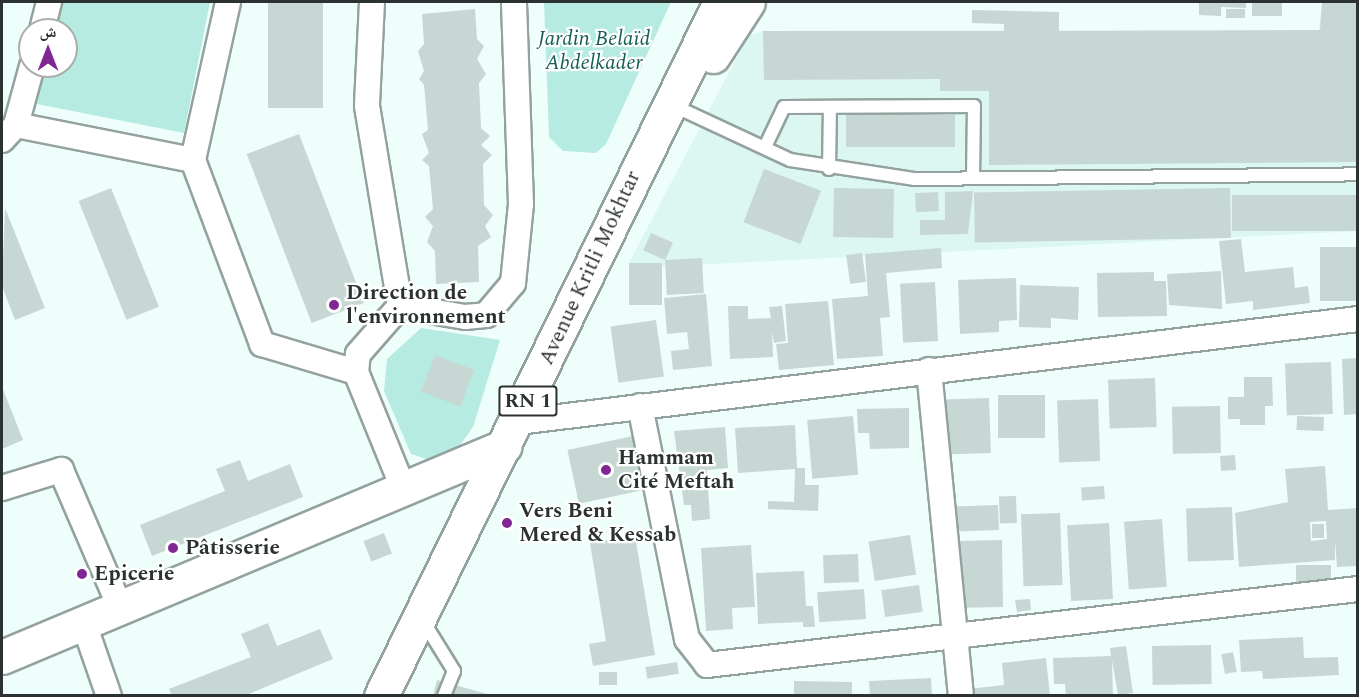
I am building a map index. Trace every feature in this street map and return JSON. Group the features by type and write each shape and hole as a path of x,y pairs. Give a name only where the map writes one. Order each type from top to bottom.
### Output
{"main road":[{"name":"RN 1","path":"669,104 696,2"},
{"name":"Avenue Kritli Mokhtar","path":"381,696 511,434 720,2"},
{"name":"RN 1","path":"669,104 711,59 748,2"},
{"path":"2,657 121,609 402,488 511,434"}],"street":[{"path":"45,18 50,2"},
{"path":"228,2 193,160 262,344 356,372"},
{"path":"372,2 367,106 400,306"},
{"path":"400,306 465,317 486,315 513,283 521,204 514,2"},
{"path":"28,78 9,133 193,160"},
{"path":"400,306 358,354 356,372 402,488"},
{"path":"511,434 640,406 1358,319"},
{"path":"929,370 961,696"},
{"path":"640,406 687,639 707,665 1358,589"},
{"path":"2,488 62,470 121,609"},
{"path":"84,624 109,696"}],"lane":[{"path":"669,104 765,147 829,169 914,179 1358,174"},
{"path":"765,147 783,107 974,106 973,178"},
{"path":"829,169 830,107"},
{"path":"421,617 454,671 444,696"}],"shaded area":[{"path":"1322,2 1357,2 1357,231 653,267 629,263 748,36 763,31 1319,30"}],"green space":[{"path":"57,2 210,2 184,133 37,104 42,78 78,78 78,18 54,18"},
{"name":"Jardin Belaïd Abdelkader","path":"544,2 671,2 606,144 596,153 563,151 549,137"},
{"path":"421,328 500,340 473,427 458,448 432,461 411,454 384,391 387,359"}],"building":[{"path":"268,2 323,2 323,108 268,108"},
{"path":"1199,2 1246,2 1246,8 1221,7 1221,16 1199,15"},
{"path":"1252,2 1282,2 1282,16 1252,16"},
{"path":"1322,2 1358,2 1358,162 989,165 989,91 940,91 940,79 764,80 763,31 1004,31 1004,24 972,23 972,10 1059,12 1059,31 1320,30"},
{"path":"475,9 477,39 484,46 477,59 486,74 479,83 481,128 490,136 481,145 492,155 483,164 484,205 493,215 485,226 491,237 478,246 479,282 436,284 435,251 427,242 433,226 425,217 433,209 429,166 422,160 429,153 422,134 428,130 424,85 419,79 424,71 418,51 424,44 422,14"},
{"path":"1226,9 1245,9 1245,18 1226,18"},
{"path":"846,115 955,115 955,147 846,147"},
{"path":"299,134 364,303 312,323 247,154"},
{"path":"764,169 821,191 801,244 744,222"},
{"path":"111,188 159,307 126,320 79,201"},
{"path":"834,188 894,189 893,238 833,237"},
{"path":"1230,188 1231,238 975,242 974,192"},
{"path":"973,191 968,234 920,235 920,220 945,220 945,192"},
{"path":"938,192 939,211 916,212 915,193"},
{"path":"1232,195 1358,195 1358,231 1232,231"},
{"path":"5,208 45,308 15,320 2,286"},
{"path":"651,233 673,243 665,260 643,250"},
{"path":"1241,239 1245,272 1293,267 1295,288 1308,286 1310,303 1253,310 1253,301 1226,304 1219,241"},
{"path":"1320,247 1358,247 1358,301 1320,301"},
{"path":"941,248 942,268 886,273 890,317 880,318 883,356 837,359 832,299 868,296 865,254"},
{"path":"862,253 866,282 850,284 846,255"},
{"path":"702,258 704,293 667,295 665,260"},
{"path":"629,263 662,263 662,305 629,305"},
{"path":"1221,271 1222,309 1169,305 1167,274"},
{"path":"1154,272 1154,281 1166,281 1167,316 1098,317 1097,273"},
{"path":"1016,278 1017,320 999,321 999,332 960,334 958,280"},
{"path":"935,282 938,341 903,343 900,284"},
{"path":"1020,285 1079,287 1078,320 1051,318 1051,328 1019,327"},
{"path":"706,294 712,366 673,370 671,351 689,349 687,332 667,334 664,298"},
{"path":"828,301 834,365 779,370 776,344 788,343 785,304"},
{"path":"728,306 748,306 748,319 771,318 769,307 782,306 786,341 774,343 772,331 773,357 730,359"},
{"path":"656,320 664,376 618,383 610,326"},
{"path":"435,355 474,370 460,406 421,391"},
{"path":"1358,358 1358,414 1344,415 1342,359"},
{"path":"1331,362 1333,414 1287,416 1285,364"},
{"path":"1244,377 1272,377 1273,406 1265,406 1265,425 1240,425 1240,419 1228,419 1228,397 1244,397"},
{"path":"1155,378 1157,427 1110,429 1108,380"},
{"path":"2,387 23,440 2,449"},
{"path":"998,395 1045,395 1045,438 998,438"},
{"path":"989,398 991,453 938,455 936,400"},
{"path":"1098,399 1100,461 1059,462 1057,400"},
{"path":"1220,406 1221,453 1173,454 1172,407"},
{"path":"909,408 909,448 870,449 869,433 858,433 857,409"},
{"path":"853,416 858,475 812,479 807,420"},
{"path":"1297,416 1324,417 1323,431 1297,430"},
{"path":"795,425 797,468 805,468 805,485 819,485 818,511 768,509 768,501 794,502 795,469 738,473 735,428"},
{"path":"725,427 728,468 707,470 710,519 692,521 691,505 684,505 674,431"},
{"name":"Hammam Cité Meftah","path":"633,436 644,490 579,504 567,450"},
{"path":"1235,455 1236,470 1221,471 1220,456"},
{"path":"240,460 248,481 290,464 303,497 152,556 140,525 225,491 216,469"},
{"path":"1325,466 1328,510 1358,508 1358,566 1337,567 1335,540 1335,560 1239,567 1235,513 1288,502 1285,469","holes":["1326,521 1327,539 1311,541 1310,522"]},
{"path":"1104,486 1105,499 1082,501 1081,488"},
{"path":"1016,496 1017,523 1000,524 999,497"},
{"path":"998,505 999,530 941,532 940,507"},
{"path":"1232,507 1234,560 1188,562 1186,509"},
{"path":"1060,513 1063,585 1024,586 1021,514"},
{"path":"1162,519 1167,587 1129,589 1124,522"},
{"path":"1109,523 1113,599 1071,601 1067,525"},
{"path":"1312,524 1324,524 1324,538 1312,538"},
{"path":"384,533 392,554 371,561 363,541"},
{"path":"910,535 916,575 875,581 869,542"},
{"path":"635,536 655,655 593,666 589,644 606,641 590,543"},
{"path":"1002,540 1003,607 951,608 959,588 958,541"},
{"path":"751,545 755,607 732,608 733,629 706,631 701,548"},
{"path":"858,554 859,582 824,583 823,555"},
{"path":"1296,565 1331,565 1331,587 1296,587"},
{"path":"804,571 806,606 813,606 815,627 803,627 803,622 758,624 756,573"},
{"path":"919,585 923,612 885,617 881,590"},
{"path":"864,589 866,619 819,622 817,592"},
{"path":"1030,599 1031,610 1017,612 1015,600"},
{"path":"268,623 277,646 320,629 333,659 244,696 172,696 169,689 251,657 241,634"},
{"path":"1303,637 1304,658 1338,657 1339,675 1263,679 1262,671 1241,672 1239,640"},
{"path":"1211,645 1212,684 1153,685 1152,646"},
{"path":"1126,646 1133,693 1118,695 1112,660 1113,696 1066,696 1065,684 1054,684 1053,658 1111,656 1110,648"},
{"path":"1233,652 1237,672 1225,674 1221,654"},
{"path":"1046,658 1050,696 969,696 968,689 1004,685 1002,663"},
{"path":"677,662 679,674 647,679 645,667"},
{"path":"599,672 617,672 617,685 599,685"},
{"path":"931,678 932,696 870,696 869,681"},
{"path":"437,680 491,695 491,696 433,696"},
{"path":"794,681 852,682 852,696 794,696"}],"place":[{"name":"Direction de l'environnement","path":"334,305"},
{"name":"Hammam Cité Meftah","path":"606,470"},
{"name":"Vers Beni Mered & Kessab","path":"507,523"},
{"name":"Pâtisserie","path":"173,548"},
{"name":"Epicerie","path":"82,574"}]}
